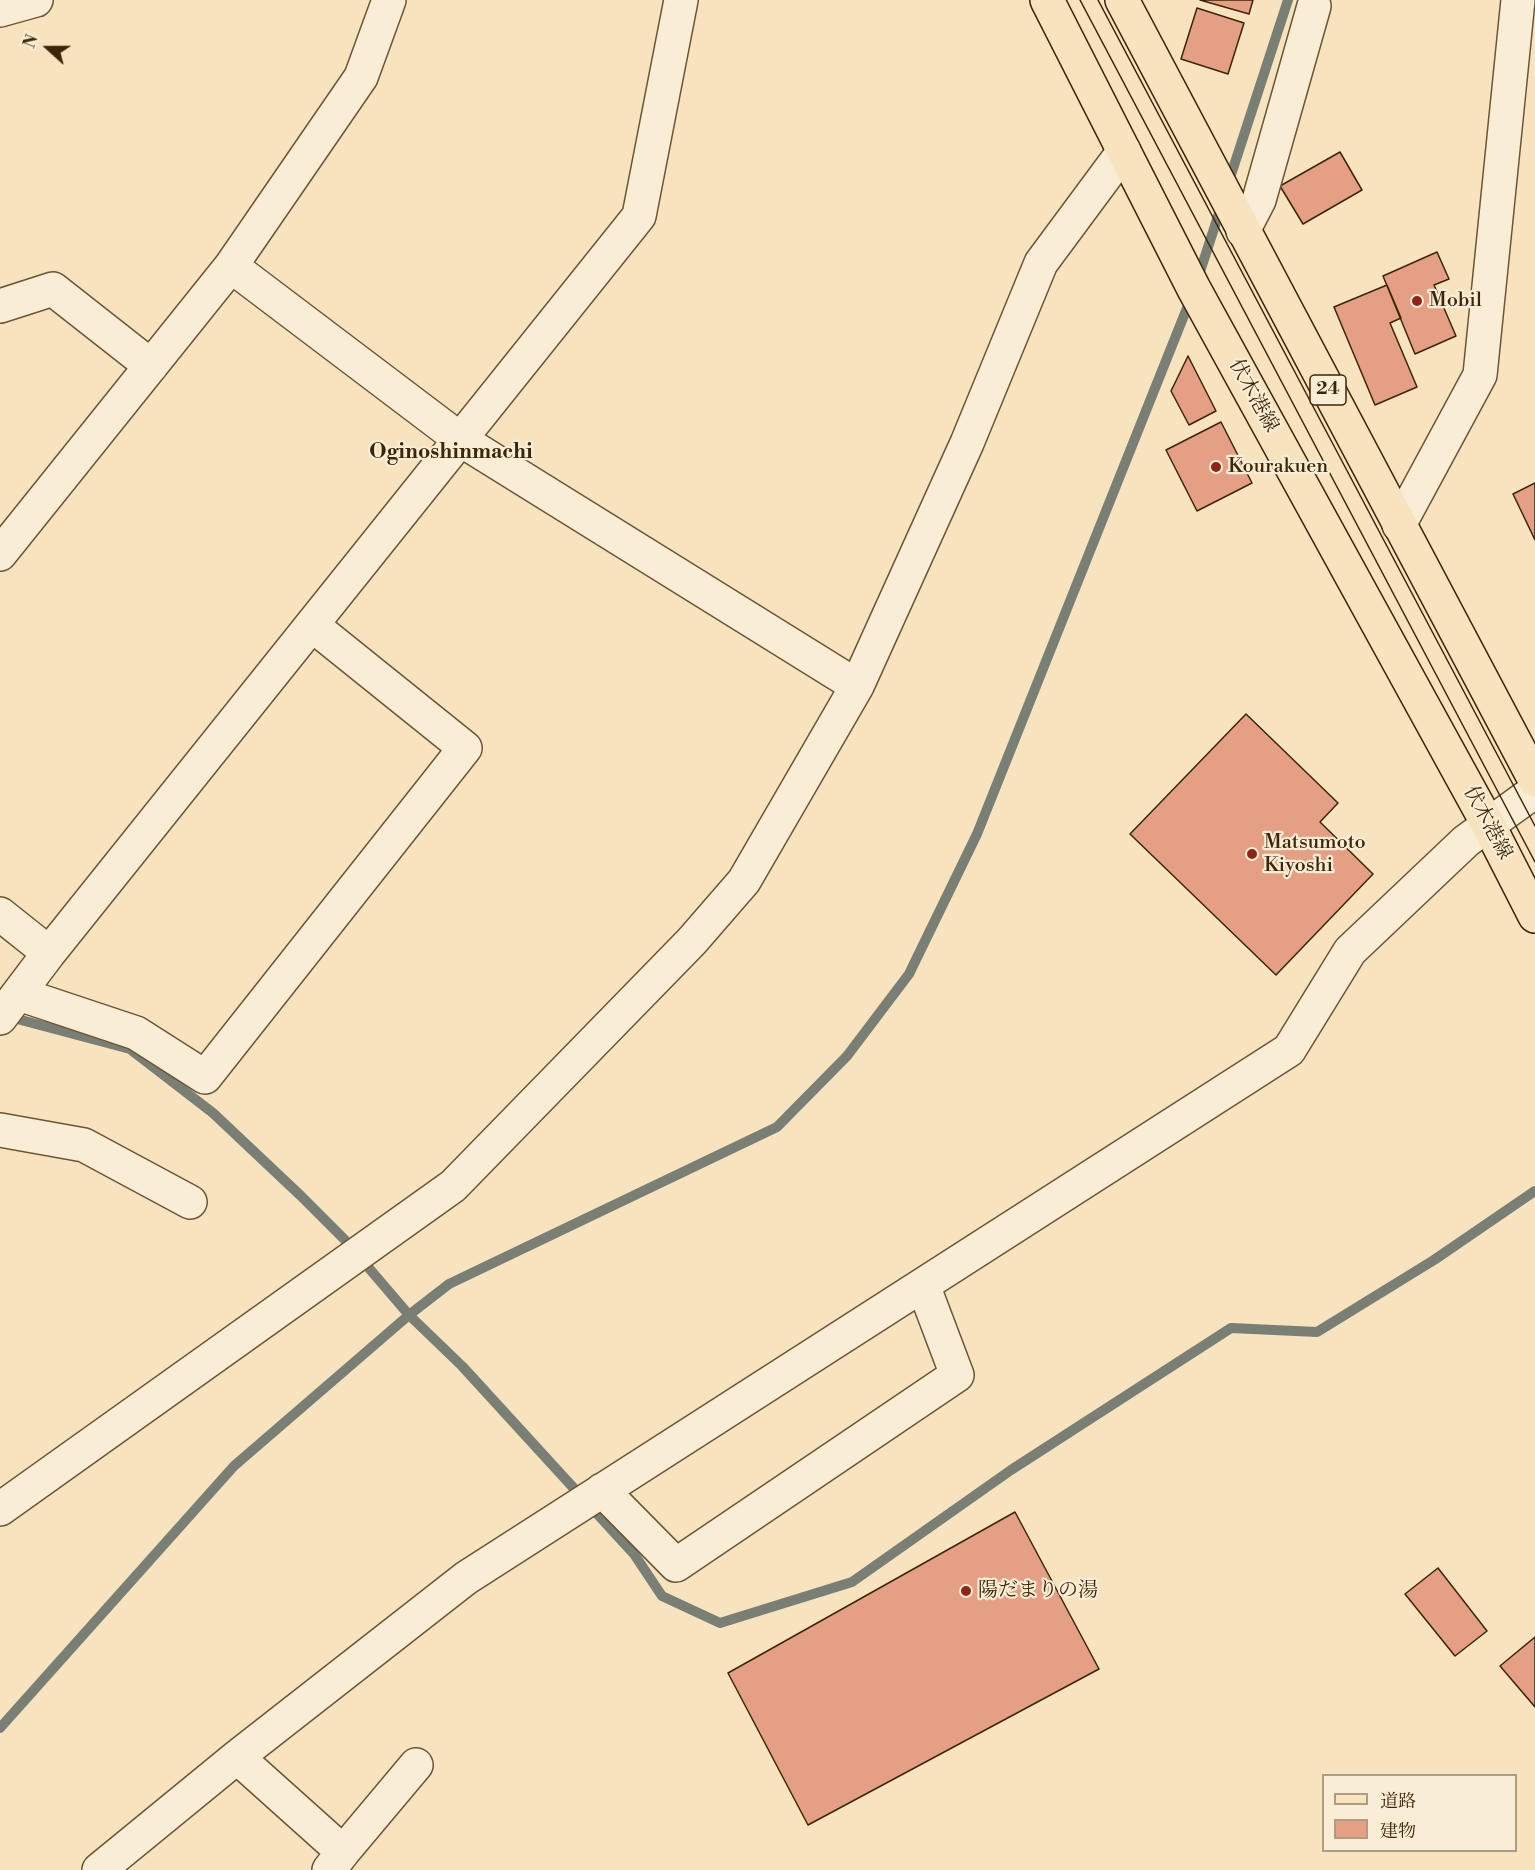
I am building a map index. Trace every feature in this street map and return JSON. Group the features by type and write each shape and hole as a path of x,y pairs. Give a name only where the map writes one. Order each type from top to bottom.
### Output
{"main road":[{"name":"伏木港線","path":"1047,0 1194,290 1489,826 1535,916"},
{"name":"24","path":"1122,0 1535,780"}],"street":[{"path":"0,10 36,0"},
{"path":"0,554 231,266 361,77 389,0"},
{"path":"312,625 465,748 205,1077 136,1033 9,1006 49,953 639,216 681,0"},
{"path":"1399,525 1480,375 1518,0"},
{"path":"1244,231 1259,200 1314,6"},
{"path":"0,1509 453,1186 692,941 744,882 856,686 966,442 1041,263 1124,151"},
{"path":"231,266 461,440 856,686"},
{"path":"0,306 53,289 151,366"},
{"path":"99,1870 237,1757 466,1578 1289,1050 1350,951 1466,842 1535,791"},
{"path":"0,914 49,953"},
{"path":"0,1130 84,1145 190,1202"},
{"path":"602,1491 676,1565 957,1374 923,1285"},
{"path":"237,1757 336,1861 416,1765"}],"building":[{"path":"1200,0 1253,0 1249,14"},
{"path":"1197,8 1244,23 1228,74 1181,59"},
{"path":"1340,152 1362,190 1303,224 1280,186"},
{"name":"Mobil","path":"1437,252 1449,279 1434,285 1456,336 1415,354 1383,276"},
{"path":"1387,285 1401,318 1390,323 1417,387 1375,405 1334,307"},
{"path":"1188,356 1216,411 1189,425 1171,391"},
{"path":"1221,422 1252,483 1197,511 1166,450"},
{"path":"1535,483 1535,540 1513,494"},
{"name":"Matsumoto Kiyoshi","path":"1246,714 1338,803 1320,822 1373,874 1276,975 1130,834"},
{"name":"陽だまりの湯","path":"1015,1512 1099,1669 808,1825 728,1673"},
{"path":"1438,1568 1487,1631 1455,1656 1405,1594"},
{"path":"1535,1637 1535,1707 1500,1666"}],"waterway":[{"path":"1228,184 1288,0"},
{"path":"1197,281 1222,204"},
{"path":"0,1728 234,1466 409,1315 449,1284 777,1127 847,1056 909,974 977,834 1191,298"},
{"path":"6,1016 130,1049 213,1113 344,1239 409,1315 462,1366 634,1554 662,1596 720,1623 852,1582 1011,1470 1231,1328 1317,1332 1434,1260 1535,1191"}],"tram line":[{"path":"1080,0 1535,862"},
{"path":"1098,0 1535,826"}],"place":[{"name":"Mobil","path":"1417,301"},
{"name":"Kourakuen","path":"1216,467"},
{"name":"Matsumoto Kiyoshi","path":"1252,854"},
{"name":"陽だまりの湯","path":"966,1591"}],"district":[{"name":"Oginoshinmachi","path":"451,453"}]}
